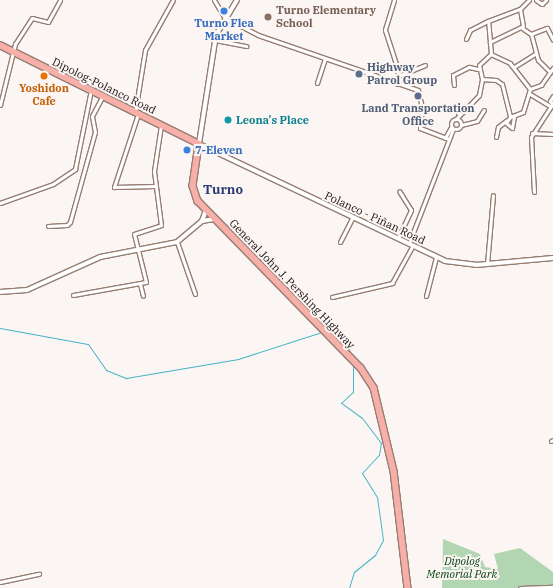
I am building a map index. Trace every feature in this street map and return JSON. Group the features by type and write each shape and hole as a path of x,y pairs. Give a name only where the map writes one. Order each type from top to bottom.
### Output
{"highway":[{"name":"Dipolog-Polanco Road","path":"0,46 103,95 199,144"},
{"name":"General John J. Pershing Highway","path":"199,144 193,190 206,210 361,368 374,388 394,471 408,588"}],"main road":[{"name":"General John J. Pershing Highway","path":"199,144 215,40 225,18 237,0"},
{"name":"Polanco - Piñan Road","path":"199,144 436,257 458,264 487,264 553,258"},
{"path":"0,292 21,292 94,259 177,242 202,221 206,210"},
{"path":"202,221 214,219"}],"street":[{"path":"0,105 12,52 32,18 48,22 60,0"},
{"path":"155,186 114,188 137,113 145,50 173,0"},
{"path":"214,0 225,18 266,39 420,93 423,131 446,138"},
{"path":"394,0 385,30 398,76 397,84"},
{"path":"466,39 468,31 520,9 529,0"},
{"path":"536,0 542,4 546,0"},
{"path":"520,9 524,20 522,28"},
{"path":"488,22 492,54"},
{"path":"522,28 531,34 535,54 550,72"},
{"path":"490,42 522,28"},
{"path":"531,34 547,28 553,40"},
{"path":"215,40 246,46"},
{"path":"492,54 504,58 514,67 530,89 526,107 498,127 496,137"},
{"path":"332,297 394,281 411,244 446,138 452,128 451,122 477,98 482,79 478,69 481,62 492,54"},
{"path":"514,67 535,54"},
{"path":"317,83 325,59"},
{"path":"398,76 425,65"},
{"path":"454,85 453,75 469,67 478,69"},
{"path":"530,89 540,85 553,68"},
{"path":"482,79 496,80 502,84 514,127 508,126 507,120"},
{"path":"0,203 53,184 75,169 91,90"},
{"path":"530,94 552,105"},
{"path":"48,226 67,226 70,222 95,132 92,116 103,95"},
{"path":"534,192 532,133 552,105 553,96"},
{"path":"459,115 456,108 464,109"},
{"path":"452,128 477,121 484,110"},
{"path":"456,119 461,125"},
{"path":"73,295 140,284 146,281 135,233 161,225 155,186 155,150 161,125"},
{"path":"532,133 553,134 553,137"},
{"path":"398,238 411,210 399,191"},
{"path":"487,264 493,195"},
{"path":"340,242 353,217"},
{"path":"177,242 195,294"},
{"path":"426,296 436,257"},
{"path":"140,284 143,296"},
{"path":"0,582 39,574"},
{"path":"520,588 553,587"}],"green space":[{"name":"Dipolog Memorial Park","path":"443,539 480,554 485,567 498,569 494,554 520,548 553,572 553,588 442,588"}],"waterway":[{"path":"0,328 88,344 106,370 126,378 238,359 322,332"},
{"path":"328,330 348,346 350,353"},
{"path":"349,588 354,572 375,555 383,540 377,497 362,473 379,455 381,443 362,418 341,403 353,392 353,363"}],"place":[{"name":"Turno Flea Market","path":"224,11"},
{"name":"Turno Elementary School","path":"268,17"},
{"name":"Highway Patrol Group","path":"359,74"},
{"name":"Yoshidon Cafe","path":"44,76"},
{"name":"Land Transportation Office","path":"418,96"},
{"name":"Leona's Place","path":"228,120"},
{"name":"7-Eleven","path":"187,150"}],"district":[{"name":"Turno","path":"223,190"}]}
